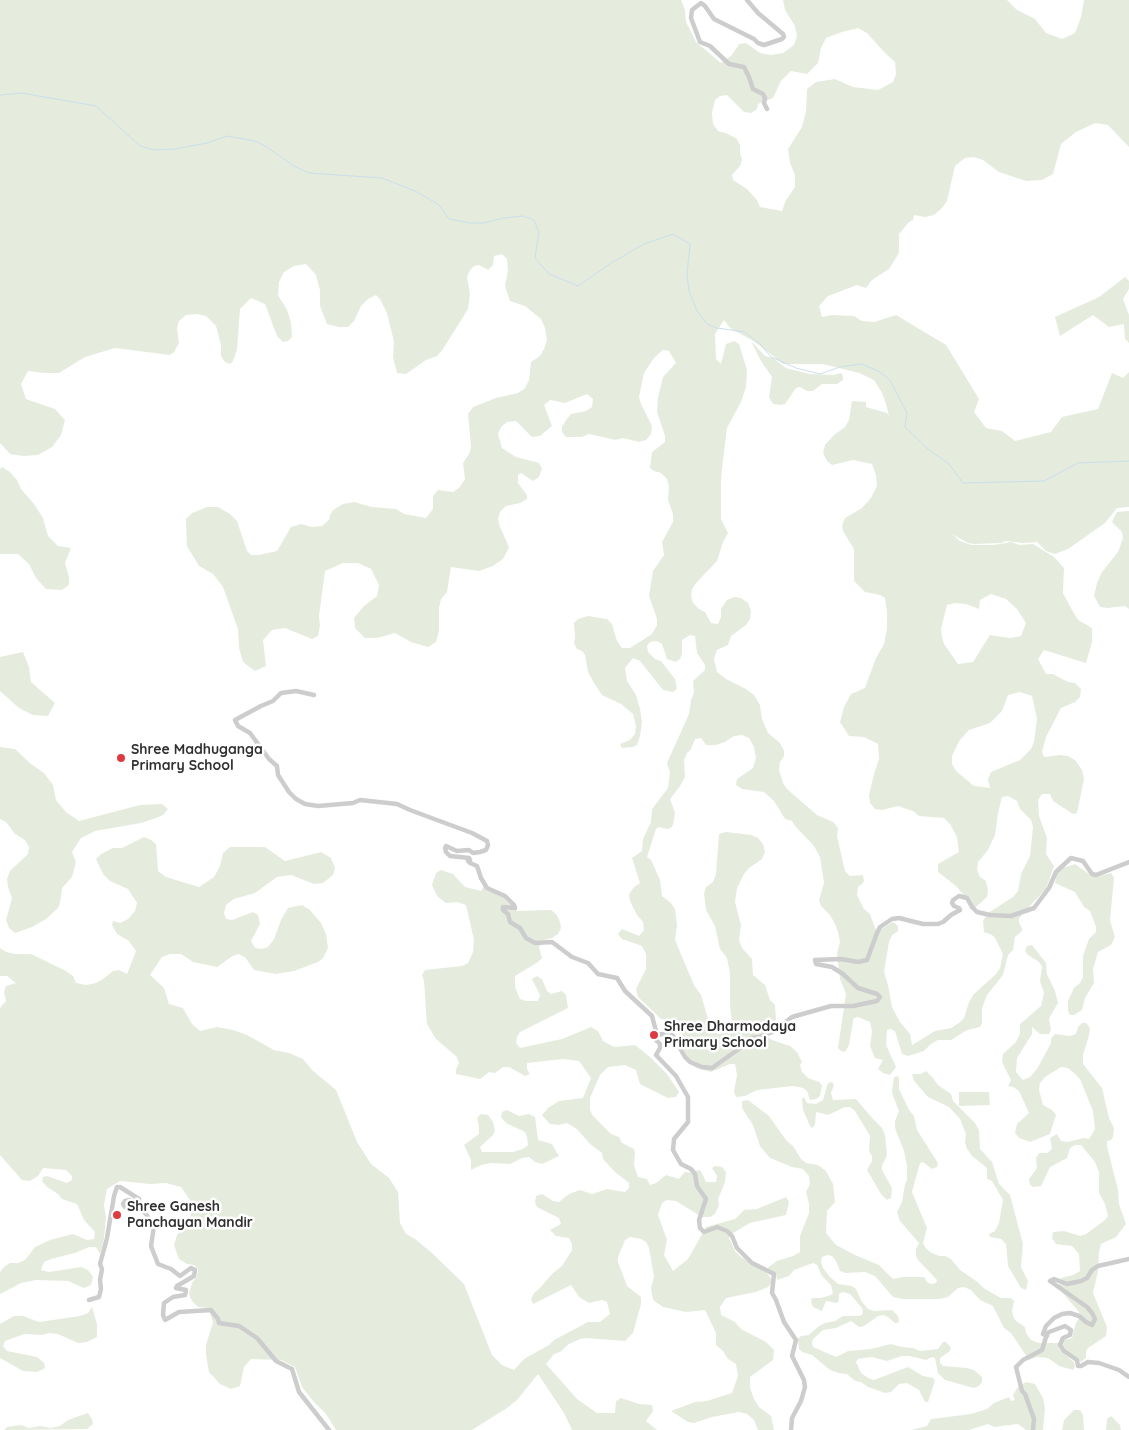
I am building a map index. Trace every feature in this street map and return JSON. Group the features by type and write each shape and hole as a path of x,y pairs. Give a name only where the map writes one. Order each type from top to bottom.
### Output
{"street":[{"path":"747,0 758,14 783,34 784,37 782,39 764,45 758,43 754,39 714,19 701,3 692,10 690,18 700,42 710,46 729,64 744,67 753,89 763,94 765,98 764,104 767,109"},
{"path":"314,695 296,691 282,693 274,701 235,720 238,726 250,733 269,759 277,766 278,775 289,792 305,804 318,806 353,803 360,800 397,804 472,833 487,841 486,850 480,852 457,851 446,846 445,848 450,856 469,858 468,862 477,866 487,888 505,896 514,905 515,908 503,907 503,910 508,914 510,922 520,928 526,938 535,943 552,942 567,954 588,963 598,974 617,978 625,991 652,1016 657,1035"},
{"path":"791,1430 792,1418 801,1401 805,1387 804,1380 792,1356 796,1340 784,1322 772,1293 774,1274 752,1263 737,1248 732,1236 727,1231 717,1228 704,1232 700,1228 699,1220 706,1199 697,1186 695,1174 681,1164 673,1150 674,1139 688,1122 688,1096 676,1076 656,1056 660,1044 653,1037 667,1033 672,1034 685,1058 690,1062 712,1068 743,1046 750,1038 775,1031 792,1018 831,1006 853,1006 877,1001 880,998 877,994 858,988 843,974 832,967 816,964 815,960 841,959 858,962 867,960 880,928 892,919 899,918 923,924 944,922 950,915 960,910 960,908 952,903 959,896 967,898 977,912 1011,916 1034,908 1049,888 1056,872 1072,858 1083,861 1092,874 1096,875 1129,862"},
{"path":"89,1300 98,1297 101,1289 102,1269 100,1264 107,1238 114,1196 119,1187 139,1199 137,1203 130,1200 125,1201 123,1204 145,1213 154,1226 151,1246 158,1264 171,1269 180,1276 191,1268 195,1270 194,1276 176,1288 186,1290 185,1295 173,1297 164,1303 165,1320 179,1312 211,1310 218,1318 219,1323 239,1326 257,1338 276,1361 292,1370 299,1392 329,1430"},
{"path":"1047,1336 1043,1334 1046,1326 1054,1318 1062,1314 1070,1313 1092,1325 1094,1322 1092,1313 1087,1306 1051,1283 1052,1279 1067,1284 1081,1281 1087,1278 1092,1270 1098,1266 1129,1259"},
{"path":"1033,1430 1034,1419 1025,1394 1022,1391 1016,1367 1023,1360 1042,1350 1049,1332 1061,1327 1069,1327 1072,1334 1063,1338 1060,1345 1064,1351 1077,1360 1078,1366 1088,1362 1099,1363 1119,1370 1129,1377"}],"shaded area":[{"path":"0,0 681,0 685,10 686,22 696,42 721,63 732,55 739,44 746,43 760,53 771,55 783,53 794,45 797,36 795,26 785,10 783,0 1007,0 1017,10 1035,19 1046,33 1062,39 1075,33 1081,17 1084,0 1129,0 1129,147 1108,125 1095,123 1076,132 1061,144 1053,174 1042,180 1026,181 999,172 983,160 974,157 965,158 955,166 947,201 942,208 934,215 925,217 914,215 913,220 899,234 899,253 889,269 872,280 866,288 857,285 828,296 819,306 822,317 832,315 854,316 862,321 874,322 896,315 946,345 979,399 974,412 986,428 1002,431 1015,441 1051,432 1062,417 1098,409 1112,373 1123,378 1129,372 1129,507 1117,508 1105,523 1068,549 1055,554 1046,551 1037,542 1006,541 1001,543 974,544 968,543 952,534 960,541 971,545 994,545 1011,542 1019,545 1033,544 1054,557 1064,568 1063,593 1078,620 1092,628 1092,642 1086,663 1044,650 1038,659 1046,674 1053,674 1068,682 1075,683 1081,689 1080,697 1075,702 1061,708 1046,737 1042,752 1044,757 1060,755 1068,756 1075,760 1082,770 1084,779 1077,813 1073,814 1053,801 1050,794 1042,794 1038,800 1039,816 1047,838 1046,854 1054,866 1046,889 1019,919 1022,931 1015,937 1013,950 1008,955 1003,975 987,995 982,1008 982,1023 980,1027 967,1030 951,1040 938,1040 924,1051 908,1056 902,1054 895,1031 887,1030 886,1045 896,1067 890,1075 878,1069 883,1060 875,1058 870,1046 872,1031 870,1022 858,1017 854,1018 849,1045 845,1052 838,1048 846,994 840,979 837,953 840,942 838,932 830,915 821,906 819,900 824,883 820,857 814,846 792,821 785,819 774,801 764,792 742,789 736,785 737,779 753,768 756,758 754,747 749,738 742,735 734,736 716,745 706,745 701,738 695,739 684,760 685,777 670,799 675,813 673,825 667,829 659,827 656,829 647,857 651,860 660,880 662,896 675,909 677,925 675,940 694,985 701,995 712,1032 720,1034 732,1024 730,973 727,958 720,949 715,926 706,910 704,894 706,887 713,882 716,874 719,834 726,832 751,835 758,838 763,844 765,852 762,859 749,868 737,888 735,902 741,925 739,940 742,948 752,959 753,975 765,985 770,1000 775,1005 776,1020 768,1037 790,1046 797,1052 802,1062 800,1065 802,1072 808,1078 822,1085 820,1096 810,1100 807,1091 793,1086 757,1090 745,1096 736,1097 734,1092 737,1075 735,1064 730,1064 711,1072 696,1068 690,1063 683,1048 682,1028 678,1021 661,1019 638,997 636,989 646,969 646,954 642,946 622,939 618,934 622,929 639,936 644,930 643,922 630,901 629,894 640,883 632,858 642,851 643,839 651,822 652,809 668,788 670,772 667,763 689,714 694,693 693,681 705,670 705,665 697,653 695,636 690,635 682,640 682,654 676,662 667,659 662,644 657,641 650,642 647,646 648,652 655,659 661,661 675,679 677,689 673,692 663,690 640,661 633,658 625,668 627,681 636,695 642,722 637,745 622,748 620,744 630,740 635,734 636,726 633,714 621,704 602,695 594,683 588,672 585,655 577,649 574,643 574,623 578,619 588,616 607,619 612,624 617,641 622,648 630,648 652,634 657,625 657,619 649,596 653,571 664,555 662,542 673,522 673,514 668,500 669,487 667,479 661,473 650,468 652,452 665,442 665,436 657,412 658,397 663,377 676,363 669,351 663,350 654,358 644,373 639,397 652,426 651,434 646,440 639,442 623,438 615,440 589,434 582,437 566,437 562,432 562,427 571,414 586,411 592,407 593,399 587,394 565,403 550,400 544,405 552,426 540,436 532,437 516,421 507,422 501,427 498,434 502,448 516,457 539,463 542,469 539,477 533,481 521,473 518,475 518,483 527,495 527,499 520,503 506,506 500,512 498,519 500,527 509,547 503,559 493,566 479,571 451,567 447,592 441,599 439,608 439,631 436,642 428,647 411,642 395,633 377,638 365,638 355,628 354,618 364,606 377,596 379,585 371,569 358,563 343,563 325,571 318,636 312,639 285,628 272,630 263,640 266,666 255,671 243,662 239,648 238,629 223,587 213,574 199,566 187,546 186,519 192,513 207,507 218,507 237,521 247,551 251,555 259,555 277,551 291,527 301,524 312,527 322,526 329,520 333,510 343,504 354,502 372,507 396,509 404,514 426,518 433,509 433,496 438,490 453,492 459,488 465,479 463,463 471,447 468,414 473,407 496,398 518,393 525,388 529,380 531,362 540,356 547,340 541,319 525,306 510,301 505,286 508,270 507,259 502,254 494,256 493,265 488,270 479,265 474,266 470,270 467,277 470,294 468,309 437,356 426,360 406,374 397,373 393,357 394,342 387,313 376,295 368,299 361,306 354,321 348,327 327,324 320,306 320,290 316,275 306,264 294,266 284,272 279,282 278,295 287,310 291,322 292,337 288,341 283,342 277,336 265,304 251,298 240,309 237,350 230,364 225,362 221,356 221,345 216,326 206,316 197,314 186,315 179,321 177,328 179,343 170,355 115,348 85,357 59,373 28,371 21,384 26,399 55,409 65,420 61,435 52,447 38,455 23,456 10,454 0,443","holes":["858,28 867,33 895,62 896,74 893,82 878,90 853,87 835,79 816,82 807,89 806,111 802,127 788,149 790,163 795,175 795,187 786,200 782,211 760,207 757,200 747,189 733,180 732,175 740,166 742,160 740,145 737,139 718,131 713,124 712,113 715,100 720,96 727,95 744,112 751,113 757,109 758,104 773,98 781,81 791,71 807,74 818,63 821,48 826,38","724,320 730,328 755,342 783,364 823,364 859,373 874,380 886,404 889,416 887,413 866,407 866,402 852,401 849,420 845,427 825,445 823,453 827,461 832,465 853,460 872,464 876,475 877,486 871,498 862,508 845,518 842,526 854,549 854,581 865,592 885,598 887,613 887,629 884,644 876,658 865,688 851,694 844,707 840,722 849,736 864,737 878,744 879,759 869,795 870,803 875,809 882,810 898,806 913,811 919,816 944,818 950,824 957,837 959,852 938,864 938,872 956,886 975,908 987,897 986,881 980,877 977,870 978,862 988,850 995,835 1002,797 1008,796 1017,801 1020,809 1031,820 1033,827 1030,856 1021,874 1018,891 1013,897 988,913 983,921 984,932 995,938 1003,954 1000,968 974,994 969,1002 964,1018 959,1023 951,1028 935,1031 912,1045 910,1034 900,1022 892,1007 884,972 889,942 892,935 898,931 898,926 893,922 878,931 875,928 870,914 864,909 857,895 858,887 864,881 863,875 850,876 845,871 837,836 838,828 833,822 817,815 787,789 779,770 784,751 780,743 768,733 762,719 760,705 754,695 717,672 714,659 717,650 728,645 731,636 746,625 750,619 751,611 748,603 741,598 734,597 727,600 721,609 721,617 718,624 711,623 705,612 693,603 691,596 692,589 696,583 717,561 728,533 721,519 723,460 727,428 741,402 746,387 747,370 739,344 734,341 726,344 721,364 716,359 715,334","991,594 1006,599 1017,609 1026,623 1021,636 1010,638 990,635 973,662 958,664 944,644 942,637 941,629 947,605 955,603 966,604 979,609 980,600","1020,692 1032,696 1037,719 1034,742 1031,749 1020,760 991,772 988,779 990,788 974,786 956,771 952,764 952,756 959,741 969,730 990,723 1002,711 1008,695"]},
{"path":"1125,277 1129,281 1129,289 1123,299 1129,315 1129,343 1125,339 1124,324 1109,327 1093,315 1060,336 1055,317 1099,297"},
{"path":"751,341 765,356 773,358 786,368 810,374 833,375 841,373 843,380 837,384 822,384 813,391 807,391 800,387 796,388 785,404 773,404 769,397 772,377"},
{"path":"2,467 17,480 21,489 34,504 43,518 48,536 58,546 71,548 65,563 69,585 62,590 46,589 36,578 29,564 18,554 0,554 0,469"},
{"path":"1129,511 1129,609 1125,606 1100,607 1094,596 1097,583 1102,572 1118,552 1123,538 1122,532 1112,522 1117,512"},
{"path":"23,652 29,667 31,682 55,703 48,716 33,715 19,708 0,691 0,657"},
{"path":"0,747 15,749 44,773 53,785 56,800 66,812 79,821 140,805 162,804 168,809 163,815 141,823 95,831 81,838 72,852 76,862 72,877 62,888 58,908 46,919 32,927 15,933 9,928 6,920 12,898 7,879 10,871 28,854 29,847 25,840 15,834 6,822 0,819"},
{"path":"144,837 156,844 158,871 166,877 199,887 214,877 220,866 223,853 230,847 265,847 285,861 321,852 331,858 335,868 333,875 323,883 314,884 291,875 277,877 255,893 234,899 226,905 224,913 226,919 232,920 253,912 258,915 260,924 251,941 255,948 262,949 268,947 274,939 288,908 302,905 310,910 321,923 326,934 328,948 323,958 318,962 294,971 276,974 254,970 245,957 238,954 217,967 193,962 181,954 170,954 162,957 150,975 164,988 169,1004 183,1008 192,1024 200,1031 217,1027 233,1030 247,1035 274,1050 289,1053 303,1059 312,1070 336,1090 357,1142 371,1164 389,1178 398,1192 400,1223 406,1234 432,1253 464,1284 492,1355 502,1365 514,1370 524,1359 549,1345 554,1340 588,1322 600,1322 610,1314 607,1302 602,1300 589,1303 579,1297 571,1285 533,1304 531,1299 534,1293 562,1266 572,1250 569,1238 556,1236 550,1230 561,1224 559,1218 537,1207 535,1202 536,1196 542,1194 553,1201 559,1202 569,1194 580,1190 592,1194 607,1189 625,1192 629,1188 629,1183 615,1172 603,1159 602,1153 590,1144 577,1129 567,1123 559,1125 550,1124 542,1115 548,1108 559,1101 583,1098 591,1078 579,1061 563,1059 527,1063 527,1069 530,1074 525,1076 509,1067 503,1067 495,1073 489,1072 480,1079 456,1074 459,1063 457,1057 436,1039 427,1024 422,975 425,970 462,966 468,963 473,952 474,940 466,905 457,902 446,903 437,896 432,885 436,873 441,870 453,874 465,887 481,891 484,886 504,898 517,911 551,910 557,915 561,928 558,934 544,940 539,947 542,958 515,976 515,987 520,999 538,1001 540,995 532,979 537,976 542,979 547,991 551,994 562,991 566,995 568,1008 520,1032 516,1043 520,1048 562,1039 591,1027 598,1031 603,1041 614,1047 635,1045 667,1074 679,1092 676,1097 668,1098 640,1084 636,1070 625,1065 608,1067 600,1075 590,1098 590,1110 593,1116 611,1134 619,1137 622,1143 634,1149 634,1165 638,1177 647,1179 650,1185 666,1175 679,1179 685,1172 693,1173 698,1170 701,1171 706,1182 716,1182 717,1176 712,1168 715,1166 722,1167 726,1172 725,1182 718,1199 719,1205 715,1214 710,1217 702,1217 676,1201 667,1200 662,1203 658,1215 667,1240 664,1255 673,1271 688,1259 706,1227 735,1219 744,1210 757,1209 786,1197 789,1202 786,1215 750,1223 733,1233 729,1238 735,1251 741,1257 768,1274 771,1284 756,1292 726,1298 720,1307 721,1315 735,1322 741,1329 766,1342 774,1350 773,1360 750,1377 750,1388 759,1407 771,1416 774,1430 758,1430 754,1420 747,1414 739,1412 712,1417 694,1423 688,1422 671,1411 695,1402 707,1401 732,1393 738,1376 736,1364 728,1359 716,1345 716,1333 705,1310 686,1312 663,1307 653,1300 651,1288 654,1277 649,1248 646,1242 641,1239 630,1237 625,1240 618,1257 618,1262 627,1286 641,1297 641,1304 633,1333 625,1341 580,1339 554,1354 546,1364 577,1399 597,1413 615,1413 616,1401 621,1398 639,1404 652,1405 653,1411 646,1421 657,1430 572,1430 564,1413 538,1374 517,1400 472,1430 336,1430 326,1414 302,1387 295,1367 281,1360 251,1359 244,1367 240,1386 231,1389 220,1384 209,1372 206,1355 206,1345 213,1322 208,1308 198,1307 192,1301 189,1294 198,1269 194,1265 187,1264 179,1259 174,1245 177,1235 191,1220 190,1200 181,1187 166,1183 150,1184 120,1181 107,1189 104,1205 106,1217 104,1239 100,1254 96,1247 89,1247 44,1262 41,1270 49,1272 81,1267 88,1270 93,1277 91,1285 84,1288 68,1281 36,1280 21,1283 0,1294 0,1272 10,1263 18,1263 25,1260 35,1247 50,1240 73,1234 87,1240 94,1239 95,1232 84,1220 77,1204 62,1199 42,1181 43,1177 47,1176 67,1183 72,1180 72,1176 66,1170 43,1168 38,1176 30,1181 22,1180 0,1155 0,1008 6,1001 4,992 6,986 16,983 7,976 0,976 0,948 15,954 31,954 66,971 73,976 76,983 86,985 96,983 113,971 119,970 127,974 136,951 129,941 117,934 112,925 113,921 120,923 128,919 135,911 137,903 128,889 110,881 103,874 96,859 113,848 122,848"},
{"path":"1075,864 1092,876 1111,873 1114,878 1110,920 1115,937 1111,945 1098,952 1093,969 1094,983 1085,998 1082,1010 1074,1015 1070,1015 1068,1001 1074,988 1083,977 1083,956 1089,939 1096,932 1090,911 1084,907 1075,892 1055,883 1057,874 1063,868"},
{"path":"1032,945 1046,963 1047,974 1058,1003 1049,1019 1051,1030 1049,1034 1040,1034 1032,1027 1032,1034 1017,1058 1016,1072 1023,1080 1030,1077 1037,1069 1055,1034 1070,1036 1076,1034 1078,1027 1082,1023 1086,1023 1090,1028 1083,1055 1083,1064 1102,1088 1109,1118 1114,1128 1113,1137 1107,1141 1107,1146 1118,1190 1119,1204 1126,1224 1116,1237 1101,1244 1093,1293 1107,1327 1106,1336 1088,1348 1086,1358 1081,1362 1069,1354 1063,1345 1064,1340 1072,1338 1076,1323 1080,1317 1079,1312 1061,1291 1059,1285 1061,1278 1080,1271 1079,1254 1072,1246 1056,1244 1052,1238 1053,1232 1064,1231 1080,1236 1086,1234 1108,1216 1105,1204 1099,1193 1099,1172 1095,1162 1081,1145 1075,1145 1070,1148 1067,1158 1050,1167 1041,1186 1033,1187 1030,1185 1029,1179 1037,1168 1036,1158 1039,1153 1047,1153 1052,1149 1050,1138 1057,1134 1061,1141 1089,1139 1095,1129 1093,1111 1080,1079 1075,1074 1068,1068 1061,1067 1045,1077 1040,1083 1039,1090 1043,1105 1052,1110 1056,1115 1050,1134 1030,1142 1019,1138 1015,1133 1017,1124 1029,1113 1019,1091 1008,1086 1011,1080 1002,1062 1003,1054 1016,1042 1020,1034 1020,1024 1041,1006 1044,993 1040,981 1042,967 1039,962 1025,951 1027,946"},
{"path":"926,1071 938,1085 951,1094 953,1101 975,1123 979,1130 980,1149 992,1162 999,1184 1010,1195 1023,1244 1021,1267 1028,1281 1026,1290 1021,1288 1008,1266 1006,1244 1001,1239 990,1237 989,1234 995,1231 999,1223 1003,1200 992,1181 987,1179 987,1168 972,1156 967,1149 965,1142 966,1134 960,1119 949,1107 928,1097 914,1081 912,1074 921,1074"},
{"path":"898,1076 899,1089 914,1116 917,1130 938,1163 937,1167 932,1169 923,1162 920,1163 912,1192 927,1228 923,1243 925,1247 930,1252 951,1259 960,1270 985,1289 1001,1298 1011,1298 1014,1301 1013,1316 1016,1321 1025,1327 1026,1333 1031,1340 1039,1343 1058,1343 1059,1349 1074,1362 1075,1367 1073,1370 1059,1366 1048,1358 1037,1357 1029,1360 1011,1333 1004,1328 993,1306 980,1300 971,1290 964,1287 958,1288 948,1297 940,1299 903,1299 893,1297 875,1276 865,1272 845,1273 840,1271 832,1256 827,1255 822,1257 821,1262 830,1277 838,1284 852,1286 856,1289 862,1302 868,1309 874,1311 892,1310 899,1320 898,1323 895,1323 883,1315 859,1327 851,1321 836,1328 823,1330 813,1339 813,1347 836,1357 848,1351 871,1349 891,1344 920,1351 938,1349 943,1342 946,1342 951,1348 950,1351 940,1358 940,1363 943,1366 974,1370 982,1377 982,1382 974,1388 945,1380 938,1373 935,1358 932,1357 926,1360 902,1356 887,1361 872,1357 858,1359 856,1362 861,1373 874,1380 908,1367 923,1376 933,1378 935,1381 928,1402 925,1402 919,1390 907,1383 899,1384 891,1392 885,1393 855,1381 847,1374 830,1370 812,1355 799,1349 798,1339 801,1336 809,1335 819,1326 835,1321 843,1316 859,1316 863,1312 862,1308 850,1294 843,1292 839,1294 837,1303 826,1301 822,1311 813,1307 812,1298 821,1298 833,1293 831,1285 822,1276 817,1265 813,1263 794,1270 789,1276 777,1280 776,1273 766,1269 777,1261 800,1252 800,1236 809,1213 806,1192 810,1184 809,1176 803,1169 792,1167 770,1158 760,1146 753,1125 742,1108 742,1101 748,1100 769,1116 801,1159 806,1163 818,1165 826,1171 833,1184 835,1202 827,1211 826,1233 836,1245 879,1265 893,1279 924,1277 931,1284 936,1283 937,1280 918,1260 916,1249 919,1243 900,1221 897,1212 902,1202 907,1180 904,1151 895,1128 895,1121 899,1111 892,1091 894,1077"},
{"path":"832,1082 834,1085 831,1093 833,1100 856,1099 882,1128 885,1135 887,1155 882,1170 892,1188 891,1198 887,1200 881,1194 867,1170 872,1161 869,1151 870,1136 855,1111 850,1107 845,1107 828,1115 816,1112 815,1125 812,1128 810,1126 803,1110 802,1099 804,1097 807,1103 816,1104 823,1100 828,1083"},
{"path":"959,1092 989,1092 990,1105 959,1106"},
{"path":"507,1110 519,1116 529,1114 535,1117 538,1140 552,1144 559,1156 542,1164 535,1162 529,1157 510,1164 491,1163 481,1165 471,1170 471,1160 464,1145 479,1134 477,1118 481,1114 488,1115 493,1122 495,1130 493,1135 480,1147 482,1152 513,1152 523,1149 528,1145 525,1132 506,1123 501,1117 502,1112"},
{"path":"92,1307 97,1324 97,1337 87,1342 78,1343 58,1334 49,1333 42,1335 24,1334 5,1341 3,1346 7,1351 37,1357 44,1363 45,1368 37,1372 23,1371 0,1358 0,1324 14,1316 23,1316 39,1322 80,1316 88,1313"},
{"path":"1026,1382 1035,1384 1043,1398 1045,1408 1043,1430 1026,1430 1018,1424 994,1427 988,1424 969,1430 911,1430 927,1426 931,1419 971,1414 987,1409 994,1403 1009,1397 1011,1401 1015,1400 1013,1395 1018,1387"},
{"path":"1074,1410 1080,1410 1083,1415 1084,1430 1062,1430 1064,1420"},
{"path":"88,1413 93,1424 87,1429 4,1430 7,1427 21,1425 29,1428 40,1426 51,1428 60,1426 68,1420"},
{"path":"1111,1416 1120,1425 1121,1430 1106,1430 1107,1419"}],"waterway":[{"path":"0,95 22,93 96,106 140,146 154,150 175,149 207,143 227,136 255,141 294,166 309,173 382,178 415,191 438,204 449,219 470,223 484,223 503,218 523,216 534,220 539,232 535,258 549,274 578,286 644,244 673,234 690,244 687,274 689,291 697,311 707,324 717,328 745,332 761,345 771,357 796,368 820,374 840,367 862,364 880,372 890,380 907,413 905,427 928,449 949,464 963,483 1044,481 1078,463 1129,461"}],"place":[{"name":"Shree Madhuganga Primary School","path":"121,758"},
{"name":"Shree Dharmodaya Primary School","path":"654,1035"},
{"name":"Shree Ganesh Panchayan Mandir","path":"117,1215"}]}
